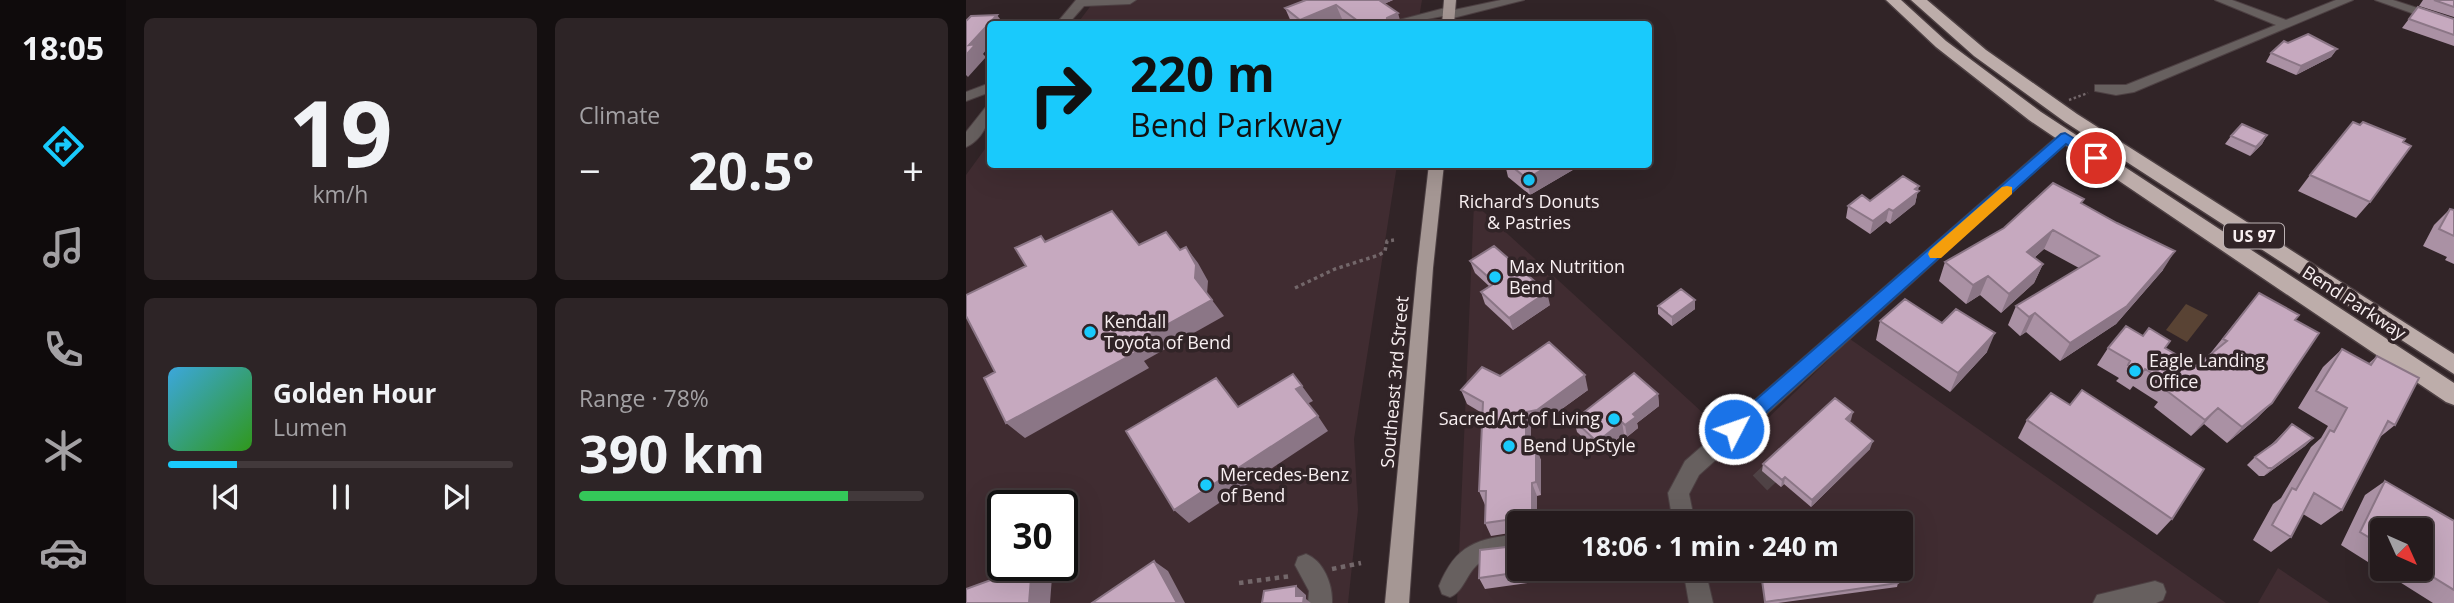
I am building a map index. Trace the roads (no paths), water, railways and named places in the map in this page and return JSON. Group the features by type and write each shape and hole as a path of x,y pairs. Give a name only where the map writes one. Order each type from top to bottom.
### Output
{"highway":[{"name":"Bend Parkway","path":"1893,0 1959,59 2065,137 2454,395"},
{"name":"Bend Parkway","path":"1918,0 1980,53 2062,112 2454,365"}],"main road":[{"name":"Southeast 3rd Street","path":"1397,603 1425,268 1437,168"}],"street":[{"path":"1065,21 1081,2 1130,0"},
{"path":"1405,21 1518,0"},
{"path":"2221,0 2285,24"},
{"path":"2100,88 2116,91 2129,89 2347,0"},
{"path":"2381,0 2454,24"},
{"path":"966,97 987,89"},
{"path":"966,142 987,115"},
{"path":"1682,511 1678,492 1692,468 2065,137"},
{"path":"1450,586 1462,564 1478,550 1507,546"},
{"path":"1301,570 1321,589 1320,603"},
{"path":"1696,581 1701,603"},
{"path":"2105,603 2155,592"}],"tunnel":[{"path":"1760,483 1785,459"}],"place":[{"name":"Richard’s Donuts & Pastries","path":"1529,180"},
{"name":"Max Nutrition Bend","path":"1495,277"},
{"name":"Kendall Toyota of Bend","path":"1090,332"},
{"name":"Eagle Landing Office","path":"2135,371"},
{"name":"Sacred Art of Living","path":"1614,419"},
{"name":"Bend UpStyle","path":"1509,446"},
{"name":"Mercedes-Benz of Bend","path":"1206,485"}]}
